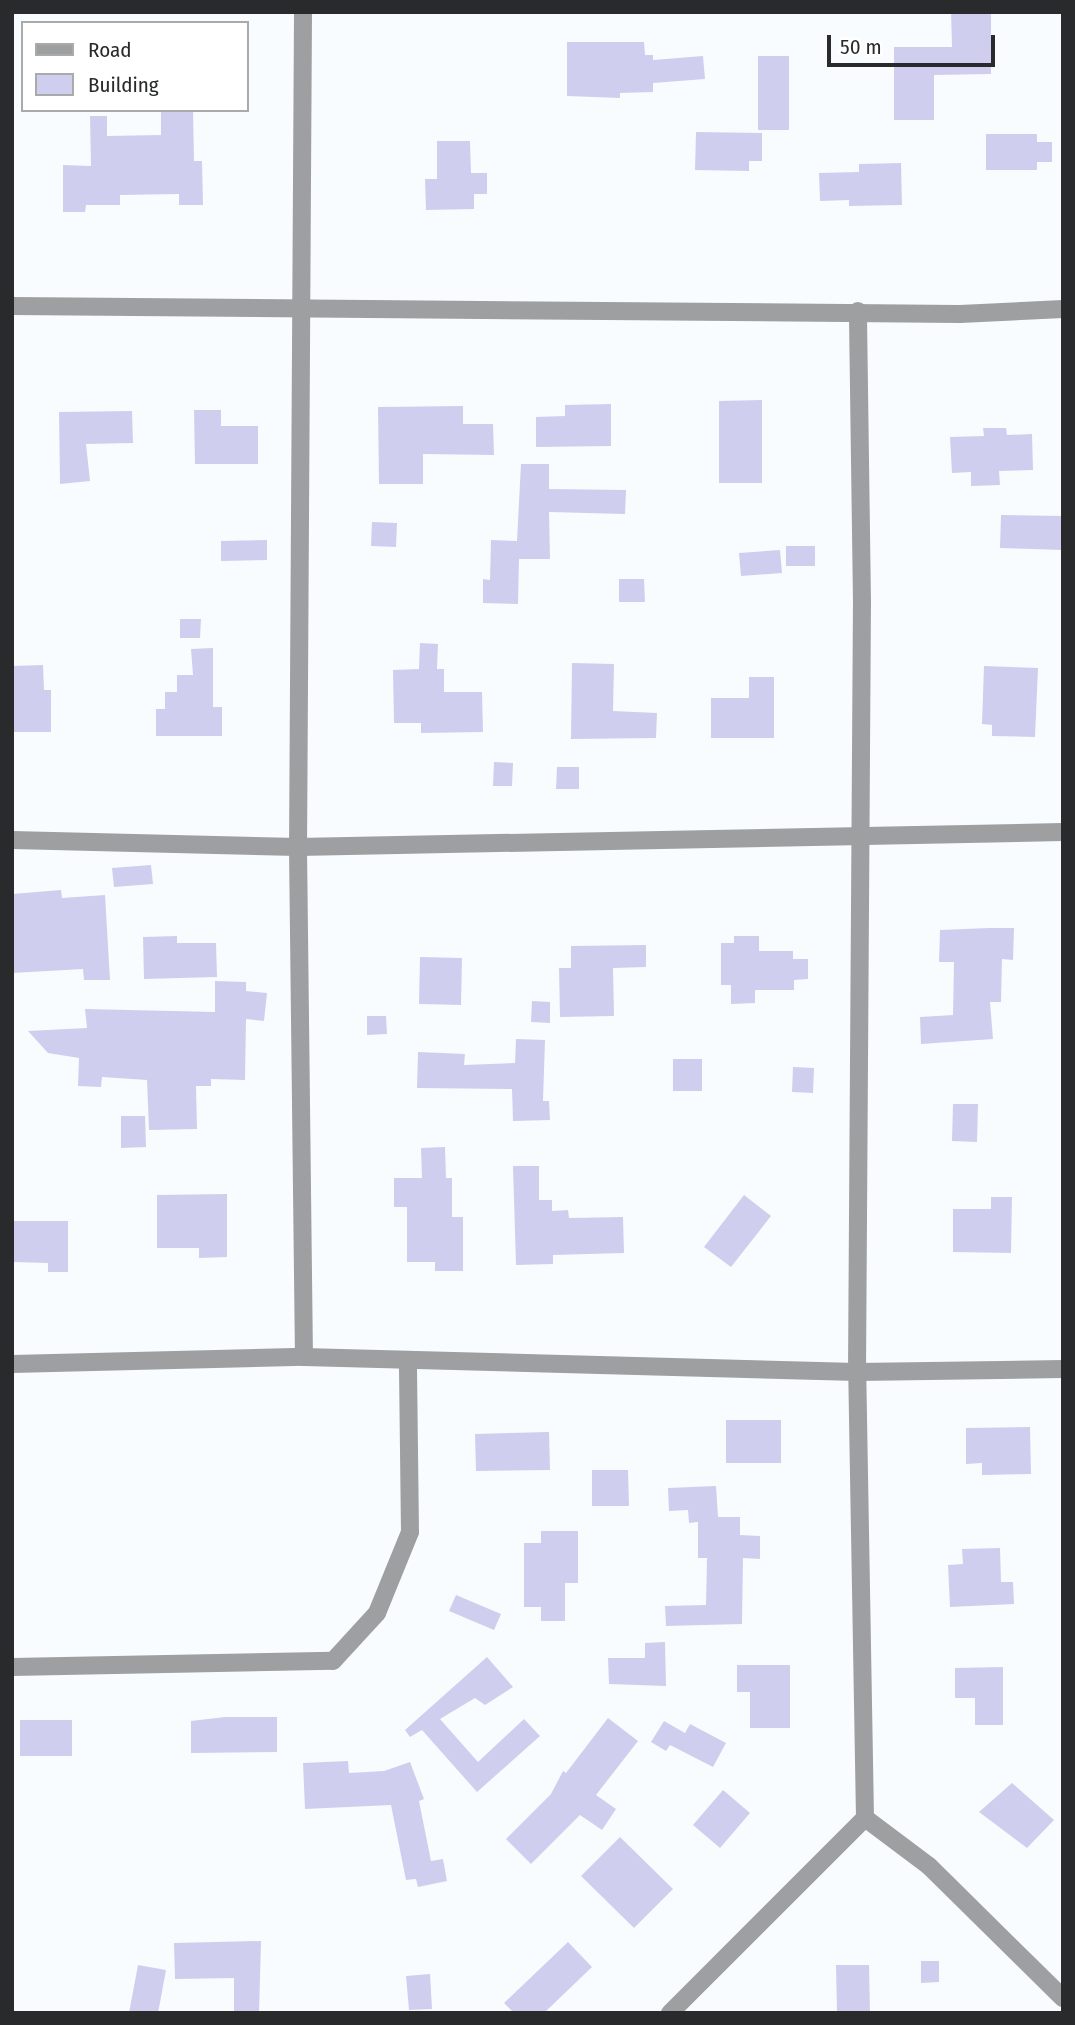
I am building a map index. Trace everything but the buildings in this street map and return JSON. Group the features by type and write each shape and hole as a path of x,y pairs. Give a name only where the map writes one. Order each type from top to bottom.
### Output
{"street":[{"path":"303,12 299,307 298,847 304,1357"},
{"path":"12,306 858,311 960,314 1063,309"},
{"path":"670,2013 865,1818 858,1372 858,311"},
{"path":"12,840 298,847 1063,832"},
{"path":"12,1364 304,1357 858,1372 1063,1369"},
{"path":"12,1667 334,1661 377,1613 410,1532 408,1360"},
{"path":"865,1818 929,1866 1063,1998"}]}
